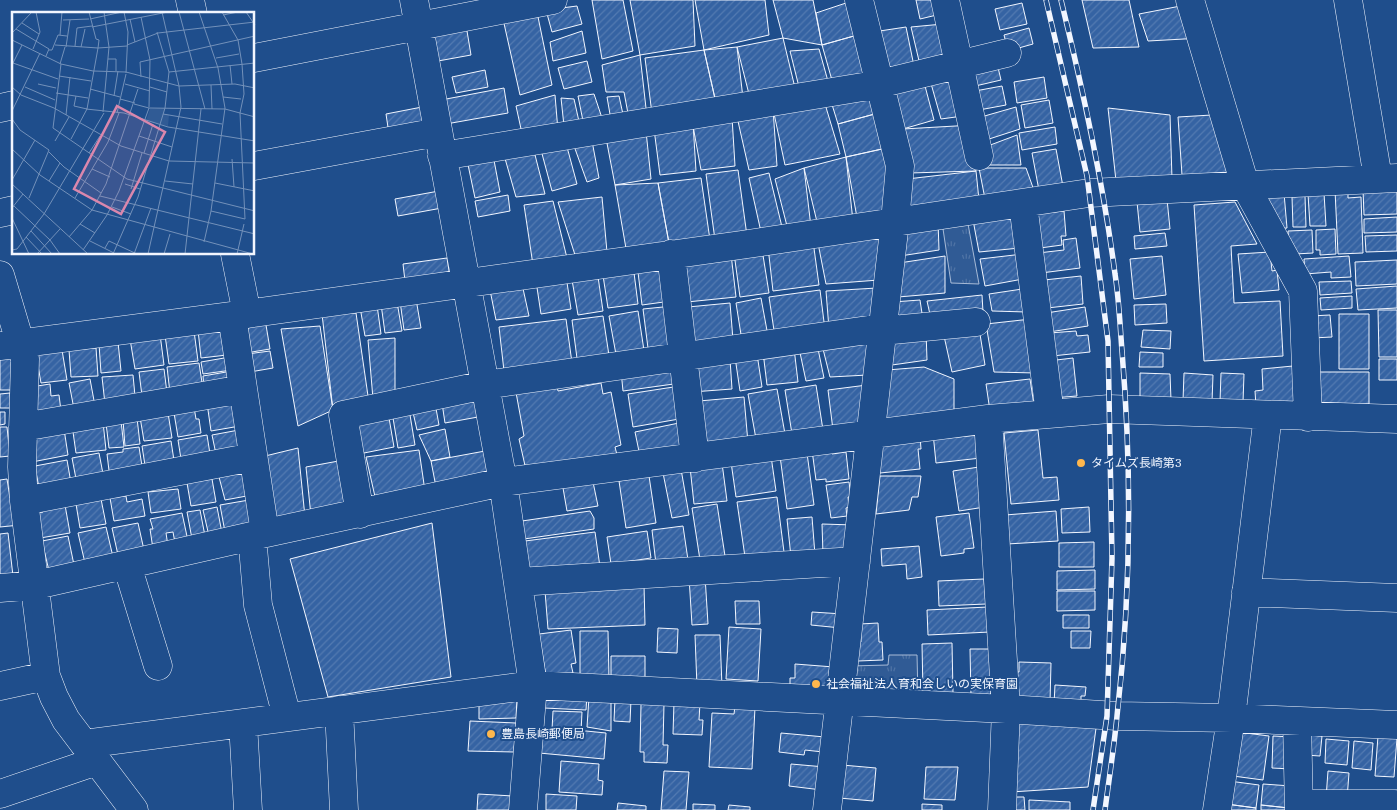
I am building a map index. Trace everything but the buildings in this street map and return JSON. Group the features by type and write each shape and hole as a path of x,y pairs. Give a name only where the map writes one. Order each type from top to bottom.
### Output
{"street":[{"path":"255,58 416,13 554,0"},
{"path":"827,810 900,166 859,0"},
{"path":"945,0 979,156"},
{"path":"1190,0 1245,185 1303,291 1308,417"},
{"path":"10,345 239,315 1023,204 1089,193 1388,178 1364,87 1348,0"},
{"path":"416,13 503,482 533,685 523,810"},
{"path":"255,166 440,144 879,84 1007,53"},
{"path":"1023,204 1050,414"},
{"path":"671,254 695,458"},
{"path":"235,255 243,389 253,457 258,535 258,605 287,717"},
{"path":"0,275 10,345 25,359 23,427 11,468 24,501 46,676 66,720 134,810"},
{"path":"360,514 343,416 484,385 882,330 976,322"},
{"path":"23,427 243,389"},
{"path":"0,588 36,585 503,482 988,419 1109,409 1397,419"},
{"path":"1217,810 1231,718 1268,415"},
{"path":"988,419 1006,709 1002,810"},
{"path":"24,501 253,457"},
{"path":"518,582 856,561"},
{"path":"127,565 158,666"},
{"path":"1246,592 1397,598"},
{"path":"0,686 46,676"},
{"path":"6,799 90,752 243,723 533,685 1117,716 1231,718 1397,725"},
{"path":"338,710 344,810"},
{"path":"1297,721 1299,807 1395,805"},
{"path":"243,723 248,810"}],"green space":[{"path":"942,222 968,224 979,284 951,283"},
{"path":"889,655 917,655 918,696 850,695 850,666 888,665"}],"railway":[{"path":"1046,0 1087,176 1108,341 1112,558 1107,716 1093,810"},
{"path":"1061,0 1085,102 1105,205 1118,293 1125,397 1129,488 1125,625 1122,671 1105,810"}],"place":[{"name":"タイムズ長崎第3","path":"1081,463"},
{"name":"社会福祉法人育和会しいの実保育園","path":"816,684"},
{"name":"豊島長崎郵便局","path":"491,734"}]}
